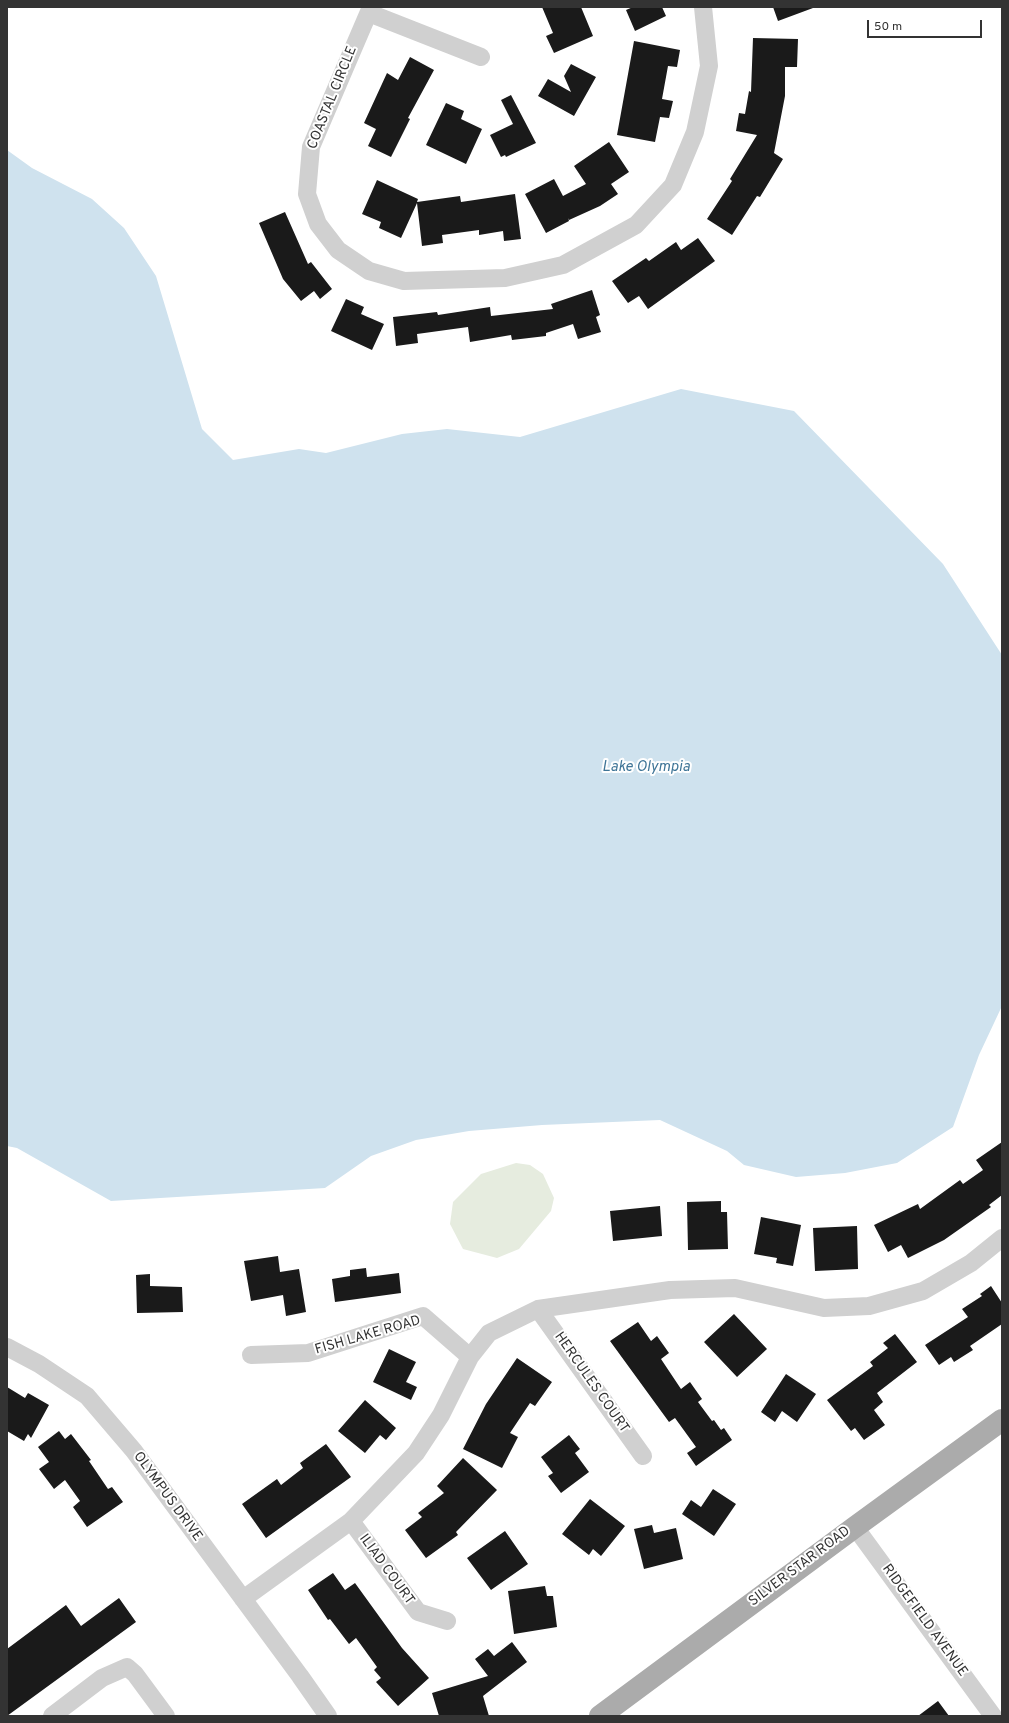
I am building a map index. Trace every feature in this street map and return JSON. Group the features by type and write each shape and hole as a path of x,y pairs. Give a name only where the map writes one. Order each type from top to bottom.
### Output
{"main road":[{"name":"SILVER STAR ROAD","path":"600,1716 1002,1420"}],"street":[{"name":"COASTAL CIRCLE","path":"370,10 311,147 307,194 318,224 338,250 369,271 404,281 505,278 548,268 563,264 636,225 673,185 695,132 709,66 703,7"},
{"path":"370,10 481,57"},
{"path":"243,1599 351,1521 416,1453 441,1415 470,1357 489,1334 538,1309 670,1290 735,1288 824,1308 869,1306 923,1291 971,1263 1002,1238"},
{"name":"HERCULES COURT","path":"538,1309 643,1456"},
{"name":"FISH LAKE ROAD","path":"251,1354 308,1353 423,1316 470,1357"},
{"name":"OLYMPUS DRIVE","path":"7,1347 39,1364 86,1396 134,1451 328,1716"},
{"name":"ILIAD COURT","path":"351,1521 418,1612 448,1621"},
{"name":"RIDGEFIELD AVENUE","path":"855,1527 993,1716"},
{"path":"52,1716 102,1678 127,1666 135,1674 166,1716"},
{"name":"OLYMPUS DRIVE","path":"300,1676 340,1716"}],"shaded area":[{"path":"516,1163 530,1165 543,1174 554,1198 551,1211 519,1249 497,1258 463,1249 450,1224 453,1202 481,1174"}],"water":[{"name":"Lake Olympia","path":"7,150 32,168 92,199 124,228 156,276 202,429 233,460 299,449 326,453 402,434 447,429 520,437 681,389 794,411 943,564 1002,655 1002,1006 979,1055 953,1127 897,1163 845,1173 796,1177 744,1165 727,1151 660,1120 542,1125 469,1131 416,1140 371,1156 325,1188 111,1201 17,1148 7,1146"}],"building":[{"path":"542,7 581,7 593,36 554,53 546,36 553,33"},
{"path":"633,7 662,7 666,16 635,31 626,10"},
{"path":"773,7 813,7 813,8 778,21"},
{"path":"753,38 798,39 797,67 785,67 785,96 774,153 783,159 760,197 757,196 732,235 707,219 732,181 730,179 757,135 736,131 739,113 745,114 749,91 751,92"},
{"path":"634,41 680,50 677,67 668,66 662,99 673,101 669,118 660,117 655,142 617,135"},
{"path":"410,57 434,70 408,118 410,119 391,157 368,146 376,129 364,123 387,73 398,80"},
{"path":"571,64 596,77 574,116 538,96 548,79 571,92 564,76"},
{"path":"511,95 536,143 506,157 505,155 501,157 490,135 513,124 501,100"},
{"path":"446,103 464,111 461,119 482,129 466,164 426,145"},
{"path":"609,142 629,172 611,184 618,194 600,206 569,220 568,218 569,221 546,233 525,194 554,179 563,196 586,184 574,166"},
{"path":"377,180 418,199 417,202 460,196 461,202 515,194 521,239 504,241 503,231 479,235 479,230 442,235 443,243 422,246 417,203 401,238 379,228 381,222 362,214"},
{"path":"285,212 308,264 311,262 332,289 320,299 314,291 301,301 283,279 259,223"},
{"path":"698,238 715,261 648,309 639,296 628,303 612,281 646,258 649,261 676,242 681,250"},
{"path":"592,290 600,315 596,317 601,332 578,339 573,324 546,333 546,336 512,340 511,335 470,342 468,327 417,334 418,343 396,346 393,317 437,312 438,315 490,307 491,316 553,309 551,304"},
{"path":"346,299 364,307 361,314 384,324 372,350 331,331"},
{"path":"1002,1142 1002,1195 989,1205 991,1207 944,1240 908,1258 901,1245 888,1252 874,1225 918,1204 920,1209 960,1180 963,1184 983,1170 976,1160"},
{"path":"721,1201 721,1212 727,1212 728,1249 688,1250 687,1202"},
{"path":"660,1206 662,1236 613,1241 610,1211"},
{"path":"761,1217 801,1225 793,1266 776,1263 777,1258 754,1254"},
{"path":"857,1226 858,1269 815,1271 813,1228"},
{"path":"278,1256 280,1272 299,1269 306,1312 286,1316 283,1295 251,1301 244,1261"},
{"path":"366,1268 367,1277 399,1273 401,1293 335,1302 332,1279 350,1276 350,1270"},
{"path":"150,1274 150,1286 182,1287 183,1312 137,1313 136,1275"},
{"path":"991,1286 1002,1303 1002,1324 970,1346 973,1350 954,1362 951,1357 939,1365 925,1345 968,1317 962,1309 982,1296 980,1294"},
{"path":"734,1314 767,1349 737,1377 704,1342"},
{"path":"638,1322 651,1341 657,1336 669,1353 661,1359 681,1389 690,1382 702,1399 698,1402 712,1421 714,1420 721,1430 724,1428 732,1440 696,1466 687,1453 696,1447 675,1418 669,1422 610,1341"},
{"path":"895,1334 917,1362 877,1393 883,1402 874,1410 885,1425 864,1440 855,1428 851,1431 827,1400 873,1366 870,1362 888,1348 883,1343"},
{"path":"389,1349 416,1362 406,1382 417,1387 411,1400 373,1382"},
{"path":"517,1358 552,1382 535,1406 530,1403 510,1433 518,1437 502,1468 463,1449 486,1404"},
{"path":"786,1374 816,1394 797,1422 782,1411 775,1422 761,1412"},
{"path":"7,1387 25,1398 28,1393 49,1405 31,1438 28,1434 24,1441 7,1431"},
{"path":"365,1400 396,1428 386,1440 380,1435 365,1453 338,1431"},
{"path":"59,1431 65,1439 71,1434 91,1460 89,1461 108,1489 112,1487 123,1502 87,1527 73,1507 80,1501 65,1480 54,1489 39,1469 49,1462 38,1447"},
{"path":"569,1435 580,1449 575,1453 589,1472 561,1493 548,1476 553,1473 541,1457"},
{"path":"326,1444 351,1477 266,1538 242,1504 277,1479 281,1485 303,1468 300,1463"},
{"path":"463,1458 497,1490 456,1532 458,1535 426,1558 405,1530 422,1517 418,1513 444,1493 437,1486"},
{"path":"713,1489 736,1504 714,1536 682,1514 691,1500 701,1507"},
{"path":"590,1499 625,1526 601,1556 593,1549 589,1555 562,1534"},
{"path":"652,1525 654,1533 676,1528 683,1559 644,1569 634,1529"},
{"path":"505,1531 528,1564 491,1590 467,1558"},
{"path":"333,1573 345,1590 355,1583 402,1648 429,1678 398,1706 376,1682 381,1678 374,1670 377,1667 356,1638 349,1644 330,1619 328,1620 308,1590"},
{"path":"545,1586 547,1596 553,1596 557,1627 514,1634 508,1591"},
{"path":"119,1598 136,1622 7,1716 7,1649 66,1605 81,1626"},
{"path":"512,1642 527,1662 483,1696 489,1716 439,1716 432,1693 488,1676 475,1659 488,1649 494,1656"},
{"path":"938,1701 949,1716 918,1716"}]}
